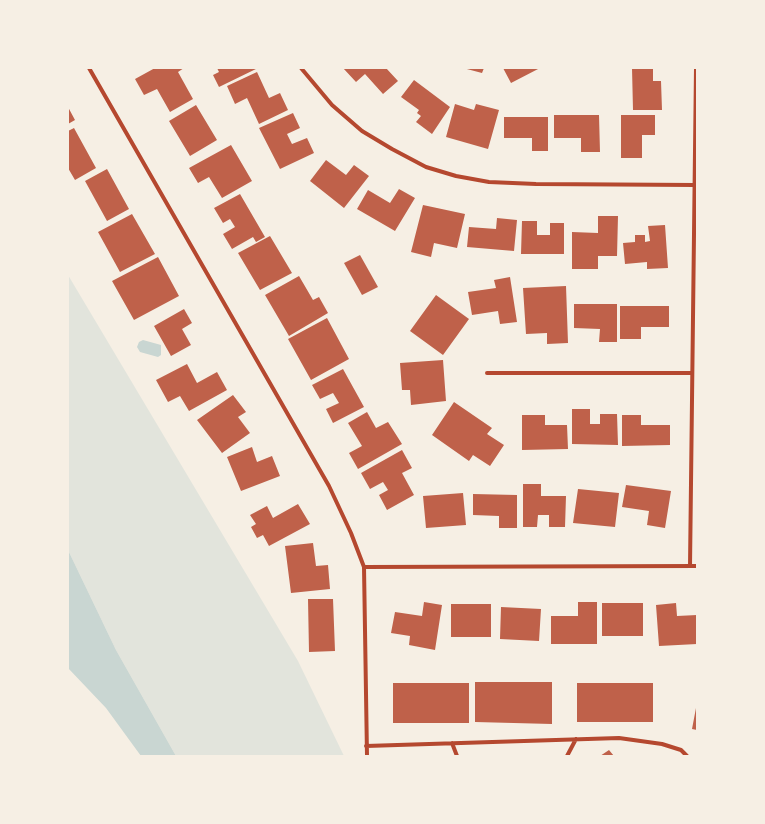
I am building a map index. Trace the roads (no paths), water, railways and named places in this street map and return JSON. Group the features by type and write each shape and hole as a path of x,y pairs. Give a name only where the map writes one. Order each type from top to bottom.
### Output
{"street":[{"path":"90,68 329,486 364,567 367,756"},
{"path":"301,68 332,105 362,131 426,167 456,176 489,182 536,184 695,185"},
{"path":"690,566 696,68"},
{"path":"487,373 692,373"},
{"path":"364,567 697,566"},
{"path":"366,746 619,738 662,744 681,750 687,756"},
{"path":"567,756 576,739"},
{"path":"452,743 457,756"}]}
